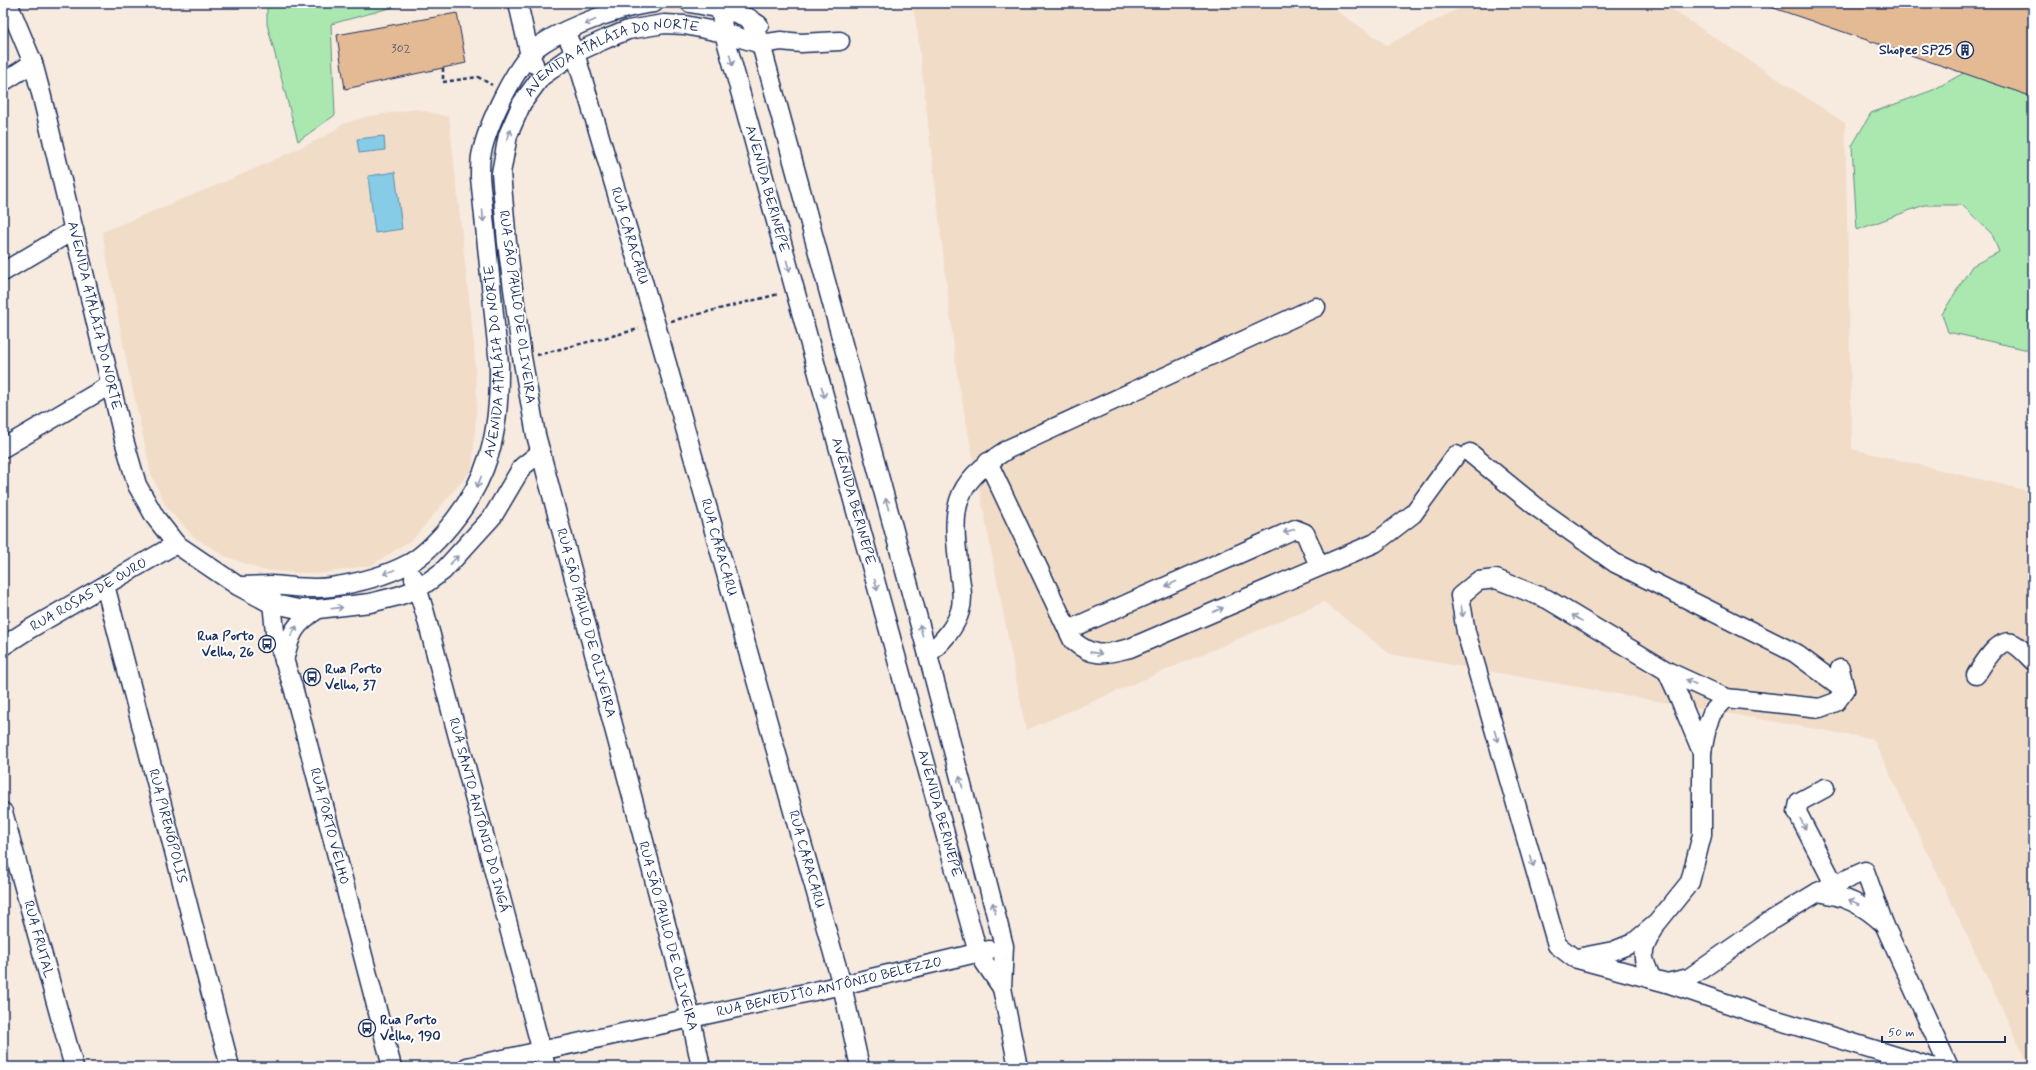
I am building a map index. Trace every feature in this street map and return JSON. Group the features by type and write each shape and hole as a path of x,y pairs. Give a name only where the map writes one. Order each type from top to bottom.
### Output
{"street":[{"path":"518,3 530,56 541,77"},
{"name":"AVENIDA ATALÁIA DO NORTE","path":"238,586 271,585 310,589 331,587 378,577 408,565 435,542 458,516 477,488 489,456 499,394 499,364 482,217 480,177 481,156 488,133 505,93 520,68 542,43 623,9 654,3"},
{"name":"AVENIDA ATALÁIA DO NORTE","path":"690,3 720,8 749,18 780,41"},
{"name":"AVENIDA ATALÁIA DO NORTE","path":"7,5 33,63 110,386 137,484 155,517 176,544 238,586 270,603 298,609 318,609 370,603 418,589 443,570 465,549 493,516 522,467 540,452"},
{"name":"AVENIDA BERINEPE","path":"720,8 724,33 978,953 1002,988"},
{"name":"AVENIDA BERINEPE","path":"749,18 761,44 928,655 1004,946 1002,988 1018,1067"},
{"name":"AVENIDA ATALÁIA DO NORTE","path":"501,173 508,135 522,103 541,77 575,53 628,30 664,24 685,25 724,33 761,44 780,41 801,43 840,41"},
{"name":"RUA CARACARU","path":"566,32 575,53 656,325 842,985 860,1067"},
{"path":"3,82 33,63"},
{"name":"RUA SÃO PAULO DE OLIVEIRA","path":"501,173 504,218 521,350 540,452 691,1018 701,1067"},
{"path":"3,272 74,230"},
{"path":"928,655 948,635 961,610 962,596 955,535 955,515 959,498 971,478 988,462 1008,449 1316,307"},
{"path":"3,448 110,386"},
{"path":"988,462 1073,641 1085,651 1099,655 1130,648 1375,542 1413,514 1463,454 1615,562 1795,653 1845,690"},
{"path":"1068,630 1295,529 1305,533 1319,566"},
{"name":"RUA ROSAS DE OURO","path":"3,646 104,585 176,544"},
{"name":"RUA SANTO ANTÔNIO DO INGÁ","path":"408,565 418,589 545,1059"},
{"path":"1845,690 1836,702 1820,708 1726,698 1667,671 1547,599 1496,579 1478,581 1460,596 1466,632 1557,945 1574,958 1660,981 1764,1016 1932,1067"},
{"name":"RUA PIRENÓPOLIS","path":"104,585 230,1067"},
{"name":"RUA PORTO VELHO","path":"271,585 270,603 274,632 293,687 392,1067"},
{"path":"284,661 289,638 296,626 318,609"},
{"path":"1976,675 2000,644 2007,642 2013,643 2033,661"},
{"path":"1840,669 1845,690"},
{"path":"1667,671 1702,752"},
{"path":"1660,981 1643,961 1644,945 1657,923 1690,882 1702,835 1702,752 1707,726 1712,713 1726,698"},
{"path":"1825,788 1799,802 1797,812 1835,886"},
{"name":"RUA FRUTAL","path":"3,812 74,1067"},
{"path":"1660,981 1689,978 1772,920 1818,892 1835,886 1865,871 1884,924 1948,1067"},
{"path":"1818,892 1839,896 1857,903 1869,910 1884,924"},
{"path":"1574,958 1613,951 1633,943 1657,923"},
{"name":"RUA BENEDITO ANTÔNIO BELEZZO","path":"467,1067 545,1059 691,1018 842,985 1004,946"}],"path":[{"path":"442,68 443,82 478,77 497,88"}],"shaded area":[{"path":"912,3 1325,3 1387,45 1470,3 1662,3 1845,123 1852,449 2033,492 2033,1067 2030,1067 1873,739 1390,654 1324,602 1026,730 957,374 917,28"},
{"path":"416,109 449,117 474,344 477,402 472,469 414,538 372,565 319,574 262,570 225,556 194,537 166,507 151,473 127,364 102,232 234,178 326,136 343,124 365,117"}],"green space":[{"path":"267,3 408,3 331,24 335,115 298,141 267,24"},
{"path":"2033,65 2033,351 1948,332 1942,314 1972,266 1999,252 1992,234 1962,205 1924,205 1857,230 1852,146 1871,113 1933,90 1971,69"}],"water":[{"path":"384,136 385,150 359,153 357,139"},
{"path":"395,172 402,229 375,233 368,176"}],"building":[{"name":"Shopee SP25","path":"1766,3 2033,3 2033,97 1765,5"},
{"path":"457,13 466,63 345,89 337,35"}],"place":[{"name":"Shopee SP25","path":"1965,50"},
{"name":"Rua Porto Velho, 26","path":"267,644"},
{"name":"Rua Porto Velho, 37","path":"312,677"},
{"name":"Rua Porto Velho, 190","path":"367,1028"}]}
